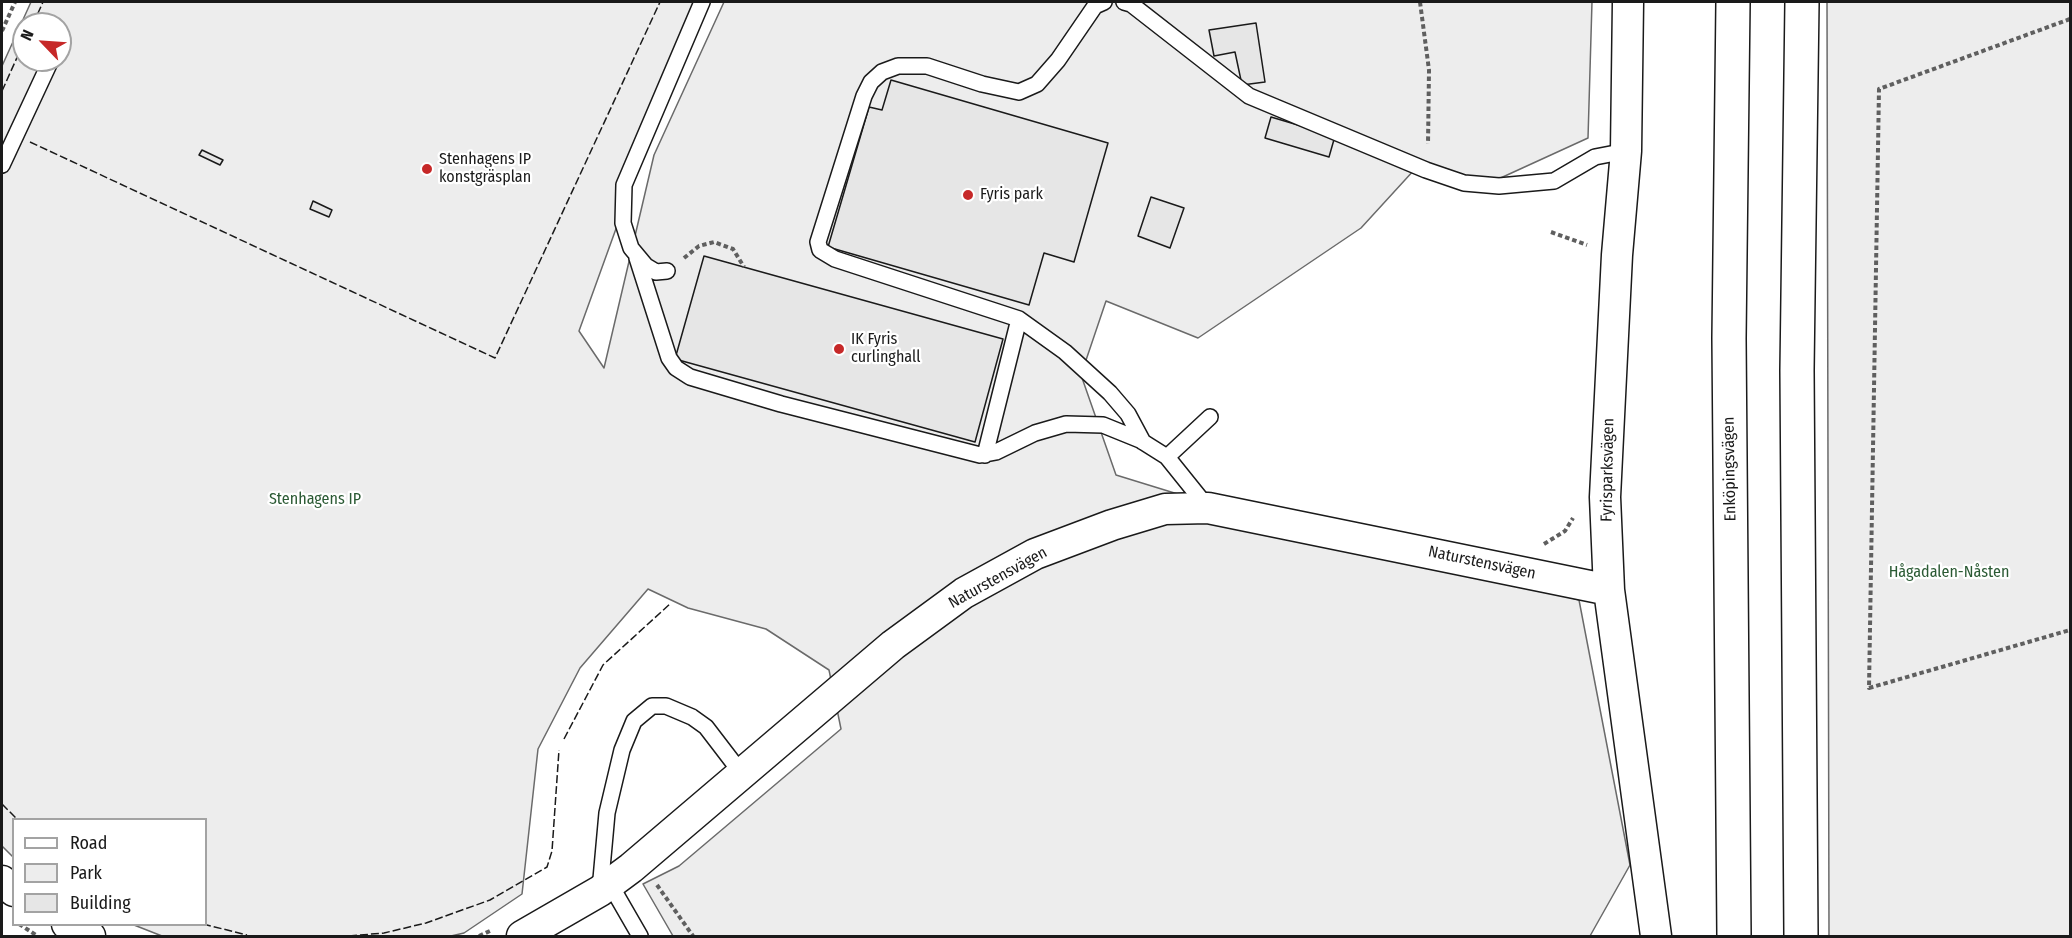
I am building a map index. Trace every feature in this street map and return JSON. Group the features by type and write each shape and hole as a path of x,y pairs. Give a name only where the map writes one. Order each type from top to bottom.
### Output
{"main road":[{"name":"Enköpingsvägen","path":"1733,2 1729,350 1734,936"},
{"path":"1801,936 1797,369 1802,2"}],"street":[{"name":"Fyrisparksvägen","path":"1628,2 1626,151 1617,255 1606,516 1609,590 1656,936"},
{"name":"Naturstensvägen","path":"522,936 605,888 640,861 893,645 964,593 1035,554 1112,525 1165,509 1208,508 1609,590"},
{"path":"72,926 90,936"}],"lane":[{"path":"702,2 629,166 624,185 623,223 631,248 637,258 669,358 676,368 690,377 781,404 985,455 1035,433 1076,422 1103,425 1143,442 1167,457 1208,508"},
{"path":"1104,2 1095,6 1058,60 1037,84 1020,92 982,84 927,66 898,66 882,72 871,82 864,96 818,242 820,250 835,259 1019,319 1065,352 1110,393 1128,414 1143,442"},
{"path":"1124,2 1131,4 1249,96 1426,170 1476,184 1499,186 1554,181 1594,158 1626,151"},
{"path":"2,165 45,72"},
{"path":"637,258 656,272 667,271"},
{"path":"985,455 1019,319"},
{"path":"1167,457 1210,417"},
{"path":"640,936 605,888 607,813 622,750 634,720 652,706 666,706 692,717 706,728 742,774"}],"path":[{"path":"2,31 15,2"},
{"path":"1420,2 1429,70 1426,170"},
{"path":"2070,19 1879,88 1869,688 2070,630"},
{"path":"667,271 699,246 714,242 733,249 744,267"},
{"path":"1536,545 1552,541 1565,531 1575,512 1606,516"},
{"path":"640,861 693,936"},
{"path":"22,926 39,936"}],"green space":[{"name":"Stenhagens IP","path":"31,2 698,2 579,331 604,368 654,155 724,2 1592,2 1588,138 1494,181 1415,169 1361,228 1198,338 1106,301 1081,375 1116,475 1301,532 1439,561 1579,600 1630,865 1590,936 673,936 643,884 679,866 841,729 829,670 766,629 688,608 648,589 580,668 538,749 522,894 464,933 451,936 162,936 137,926 207,926 207,818 12,818 12,856 2,846 2,66 12,44 12,72 72,72 72,12 26,12"},
{"name":"Hågadalen-Nåsten","path":"1827,2 2070,2 2070,936 1829,936"}],"building":[{"path":"1256,23 1265,82 1242,85 1235,52 1214,56 1209,30"},
{"name":"Fyris park","path":"891,80 1108,143 1074,262 1044,253 1029,305 828,247 869,107 882,110"},
{"path":"1271,117 1335,136 1329,157 1265,138"},
{"path":"202,150 223,160 220,165 199,155"},
{"path":"1151,197 1184,208 1170,248 1138,236"},
{"path":"313,201 332,210 329,217 310,209"},
{"name":"IK Fyris curlinghall","path":"704,256 1003,339 975,442 675,359"}],"fence":[{"path":"38,12 43,2"},
{"path":"30,142 495,358 660,2"},
{"path":"2,91 12,69"},
{"path":"564,739 603,665 671,603"},
{"path":"349,936 384,933 426,923 490,900 547,867 552,851 559,750"},
{"path":"2,804 16,818"},
{"path":"207,925 247,935"},
{"path":"255,936 263,936"}],"place":[{"name":"Stenhagens IP konstgräsplan","path":"427,169"},
{"name":"Fyris park","path":"968,195"},
{"name":"IK Fyris curlinghall","path":"839,349"}]}
